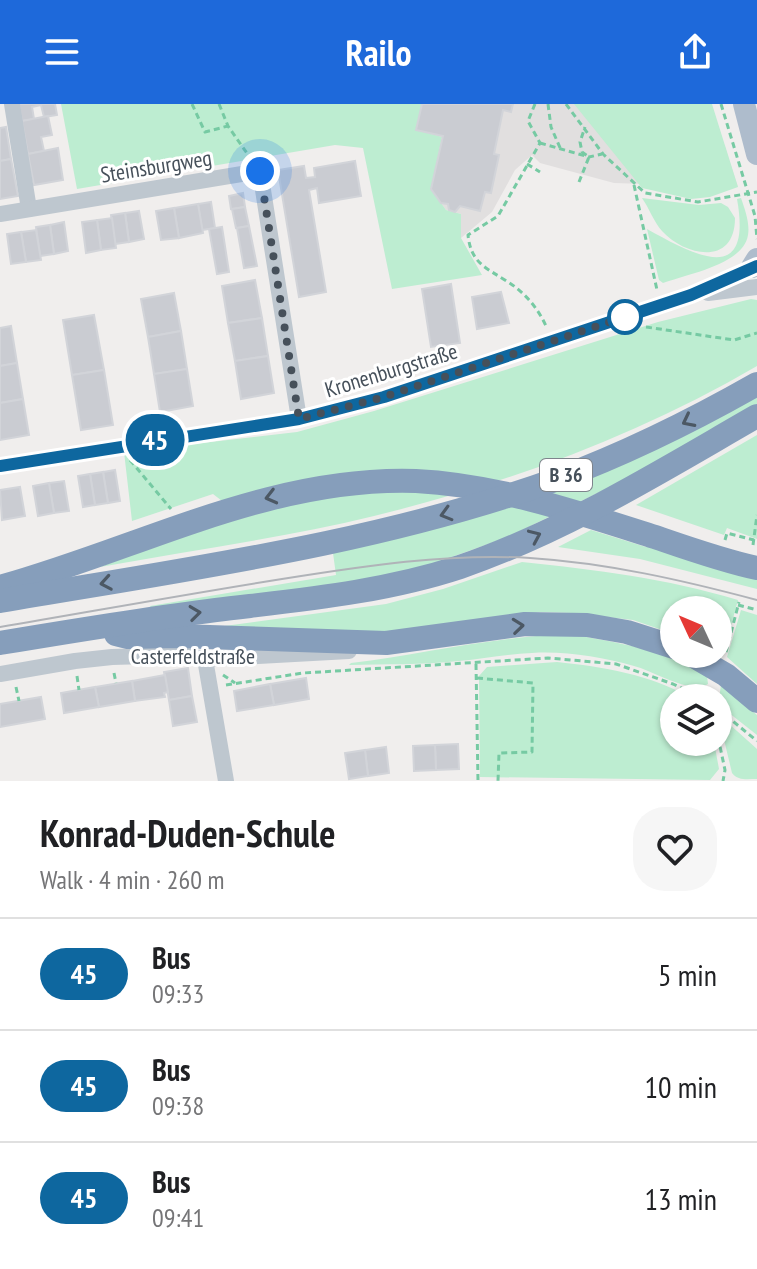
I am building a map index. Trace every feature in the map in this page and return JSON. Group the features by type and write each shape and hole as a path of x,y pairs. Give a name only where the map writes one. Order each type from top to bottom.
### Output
{"highway":[{"name":"B 36","path":"0,601 364,535 470,507 555,480 622,453 757,384"},
{"name":"Casterfeldstraße","path":"0,643 381,587 460,566 557,526 615,497 757,416"},
{"path":"0,587 89,560 227,509 309,488 347,484 417,481 480,490 572,510 681,546 753,554"},
{"path":"91,628 128,637 191,636 386,643 525,624 587,625 627,632 660,643"},
{"path":"715,668 757,701"}],"main road":[{"path":"749,118 757,154"}],"street":[{"path":"12,104 29,209"},
{"path":"260,171 299,419"},
{"name":"Steinsburgweg","path":"0,214 260,171"},
{"name":"Kronenburgstraße","path":"0,466 299,419 384,397 691,295 756,270"},
{"name":"Casterfeldstraße","path":"0,674 112,657 181,655 205,659 333,653 386,643"},
{"path":"205,659 226,781"}],"path":[{"path":"192,104 205,132 228,126"},
{"path":"219,104 228,126 260,171"},
{"path":"535,104 528,121 540,143 589,157 603,154"},
{"path":"548,104 551,127 561,150"},
{"path":"566,104 603,154 645,193 698,202 757,192"},
{"path":"721,104 755,216 757,239"},
{"path":"585,127 580,142 582,152 589,157"},
{"path":"540,143 498,216 468,235 470,250 487,271 527,297 544,320 550,343"},
{"path":"579,182 589,157"},
{"path":"527,164 540,172"},
{"path":"634,183 657,290"},
{"path":"636,325 734,340 757,333"},
{"path":"122,445 124,452 173,512"},
{"path":"753,554 757,515"},
{"path":"727,533 753,554"},
{"path":"738,603 757,610"},
{"path":"235,683 303,673 548,658 616,664 673,684"},
{"path":"476,664 478,781"},
{"path":"477,678 533,683 532,752 499,753 498,781"},
{"path":"732,720 757,741"},
{"path":"722,756 725,770 723,781"}],"shaded area":[{"path":"422,104 711,104 738,187 614,183 540,163 532,155 515,170 492,212 461,238 461,214 446,210 430,189 442,138 416,130"}],"green space":[{"path":"61,104 422,104 416,130 442,137 431,189 446,210 461,214 461,238 482,275 392,289 363,148 335,145 77,189"},
{"path":"574,104 712,104 738,187 710,197 691,199 642,188"},
{"path":"642,198 699,205 721,203 735,218 733,233 727,244 718,250 696,251 684,247 662,231"},
{"path":"741,198 747,216 748,235 737,253 700,272 663,283 659,280 647,229 700,254 716,257 728,254 736,245 740,227 737,199"},
{"path":"757,300 757,366 619,436 474,488 374,516 100,567 239,514 213,494 132,521 124,452 297,432 658,322"},
{"path":"757,397 757,404 624,480 508,537 432,564 383,578 152,609 150,606 336,575 333,553"},
{"path":"757,435 757,539 727,528 724,535 636,505"},
{"path":"591,530 757,575 757,589 640,559 558,547"},
{"path":"522,562 657,580 724,596 660,596 660,629 633,620 540,612 365,636 210,628 386,604 443,589"},
{"path":"732,598 738,600 732,622"},
{"path":"741,610 757,615 757,684 732,662 732,640"},
{"path":"570,634 658,653 660,668 693,668 707,676 708,684 682,684 622,663 558,653 431,663 349,665 351,663 542,635"},
{"path":"557,662 609,669 661,684 660,756 717,756 719,769 710,780 480,777 479,676 487,667"},
{"path":"732,694 757,715 757,735 732,715"},
{"path":"732,726 757,749 757,779 740,778 732,773 728,756 732,756"}],"building":[{"path":"19,104 55,104 57,115 44,117 41,105 32,107 34,119 22,121"},
{"path":"422,104 513,104 511,112 503,110 494,154 499,155 491,193 485,192 480,211 460,206 455,212 449,210 448,204 441,203 431,189 443,136 416,130"},
{"path":"48,116 52,135 41,137 44,151 28,154 22,121"},
{"path":"6,127 11,159 0,161 0,128"},
{"path":"58,148 63,180 34,185 28,154"},
{"path":"11,159 18,196 0,199 0,161"},
{"path":"355,161 361,196 319,203 317,188 309,190 326,292 299,297 278,170 304,166 306,178 315,177 314,168"},
{"path":"243,193 245,207 231,209 229,196"},
{"path":"211,202 215,228 202,230 198,204"},
{"path":"198,204 203,233 179,238 174,208"},
{"path":"245,207 249,226 236,228 232,209"},
{"path":"174,208 179,238 161,240 156,211"},
{"path":"139,211 144,239 129,242 125,213"},
{"path":"125,213 129,242 115,244 111,215"},
{"path":"112,218 116,248 101,250 97,220"},
{"path":"97,220 101,250 86,253 82,222"},
{"path":"64,222 68,251 54,254 50,225"},
{"path":"50,225 54,254 40,256 36,227"},
{"path":"249,226 257,266 244,268 237,228"},
{"path":"222,227 229,272 217,274 209,229"},
{"path":"36,230 41,260 26,262 21,232"},
{"path":"21,232 26,262 11,264 7,234"},
{"path":"255,280 262,318 228,323 222,286"},
{"path":"451,284 460,343 431,347 422,289"},
{"path":"501,292 509,323 477,329 472,297"},
{"path":"174,293 181,331 148,337 141,299"},
{"path":"94,315 104,370 72,375 63,320"},
{"path":"262,318 268,356 235,361 228,323"},
{"path":"11,326 17,363 0,366 0,328"},
{"path":"181,331 187,369 154,374 148,337"},
{"path":"268,356 274,393 241,399 235,361"},
{"path":"17,363 23,399 0,403 0,366"},
{"path":"187,369 193,406 160,412 154,374"},
{"path":"104,370 113,425 81,430 72,375"},
{"path":"23,399 29,435 0,440 0,403"},
{"path":"115,470 120,501 108,503 103,472"},
{"path":"103,472 108,503 95,505 90,474"},
{"path":"90,474 95,505 83,507 78,476"},
{"path":"64,481 69,511 54,513 49,483"},
{"path":"49,483 54,513 38,516 33,486"},
{"path":"20,487 25,516 2,520 0,490"},
{"path":"188,668 192,696 169,700 164,672"},
{"path":"165,675 168,692 164,693 165,697 135,701 132,681"},
{"path":"306,678 309,699 274,705 270,684"},
{"path":"132,681 135,701 99,707 95,687"},
{"path":"270,684 274,705 237,711 234,691"},
{"path":"95,687 99,707 64,713 61,693"},
{"path":"192,696 197,722 173,726 169,700"},
{"path":"41,697 45,719 0,727 0,704"},
{"path":"458,744 459,769 436,770 435,745"},
{"path":"435,745 436,770 414,771 413,746"},
{"path":"386,747 389,773 368,776 365,750"},
{"path":"365,750 368,776 349,779 345,753"}],"tram line":[{"path":"0,627 344,570 468,557 530,558 616,568 757,600"}],"bus line":[{"name":"45","path":"0,466 299,419 384,397 691,295 757,266"}],"route":[{"path":"260,171 299,419 384,397 625,317"}]}
